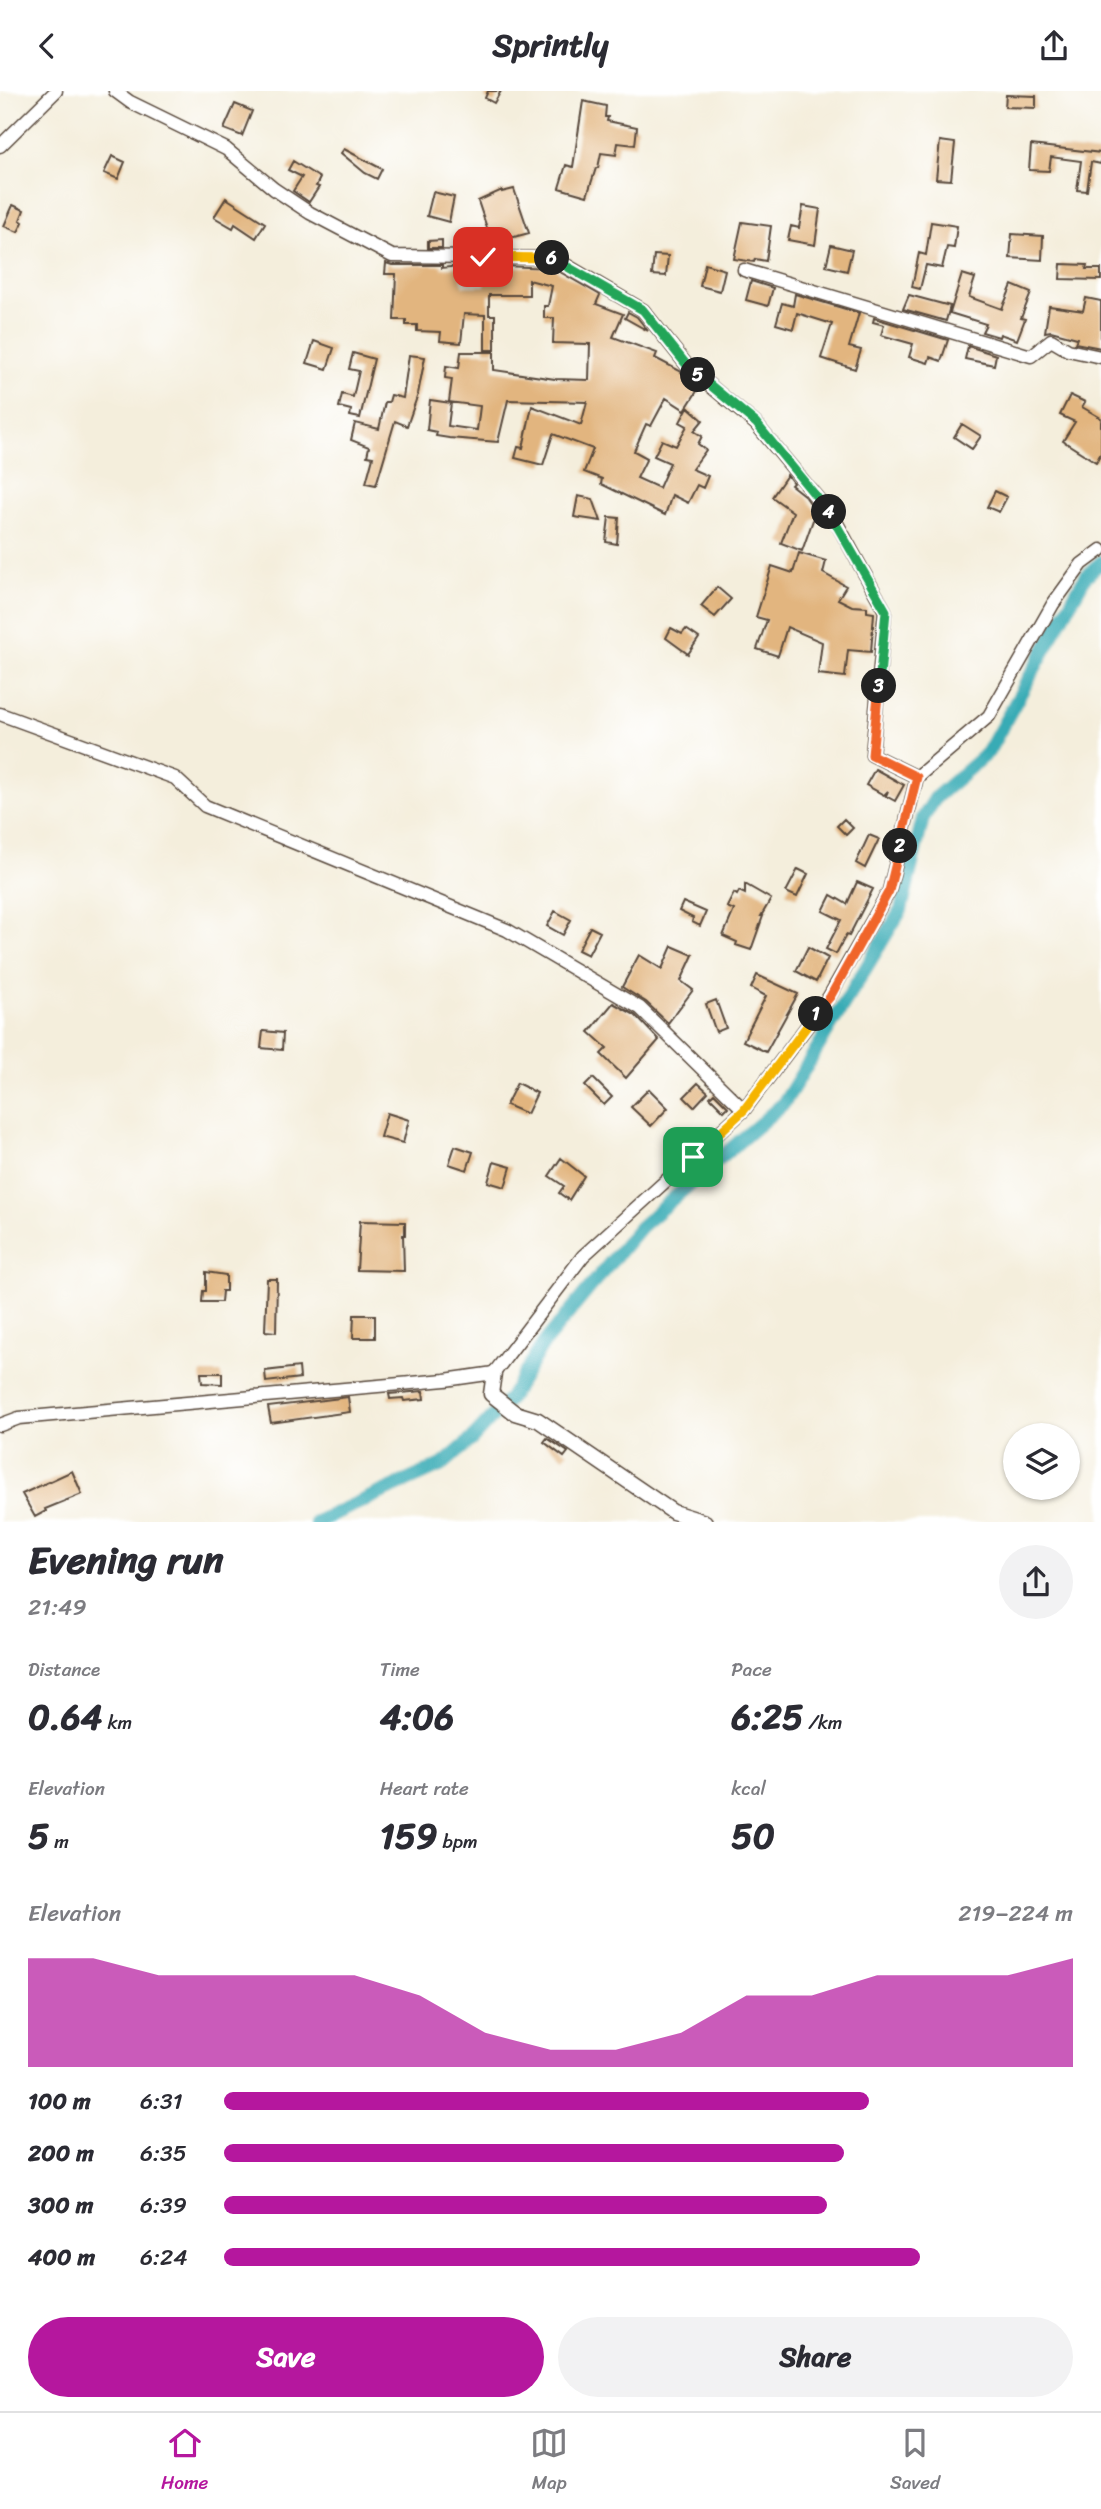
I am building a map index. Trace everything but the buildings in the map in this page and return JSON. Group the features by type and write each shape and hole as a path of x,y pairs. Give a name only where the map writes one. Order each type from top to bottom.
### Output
{"street":[{"path":"0,146 55,91"},
{"path":"115,91 130,102 226,149 274,189 301,207 392,255 554,258 643,310 689,368 756,423 834,518 886,611 872,755 917,777"},
{"path":"744,270 1031,356 1051,340 1068,350 1101,357"},
{"path":"704,1521 673,1513 538,1420 515,1413 491,1394 494,1373 583,1257 744,1110 830,997 889,891 917,777 989,716 1053,604 1082,564 1101,550"},
{"path":"0,715 176,778 205,806 507,930 640,1008 744,1110"},
{"path":"0,1425 19,1418 445,1380 494,1373"}],"waterway":[{"path":"316,1522 442,1465 471,1440 510,1398 543,1344 640,1227 784,1103 901,910 923,818 936,797 988,752 1085,577 1101,562"}],"route":[{"path":"483,257 554,258 643,310 689,368 756,423 834,518 886,611 872,755 917,777 889,891 830,997 744,1110 693,1157"}]}
